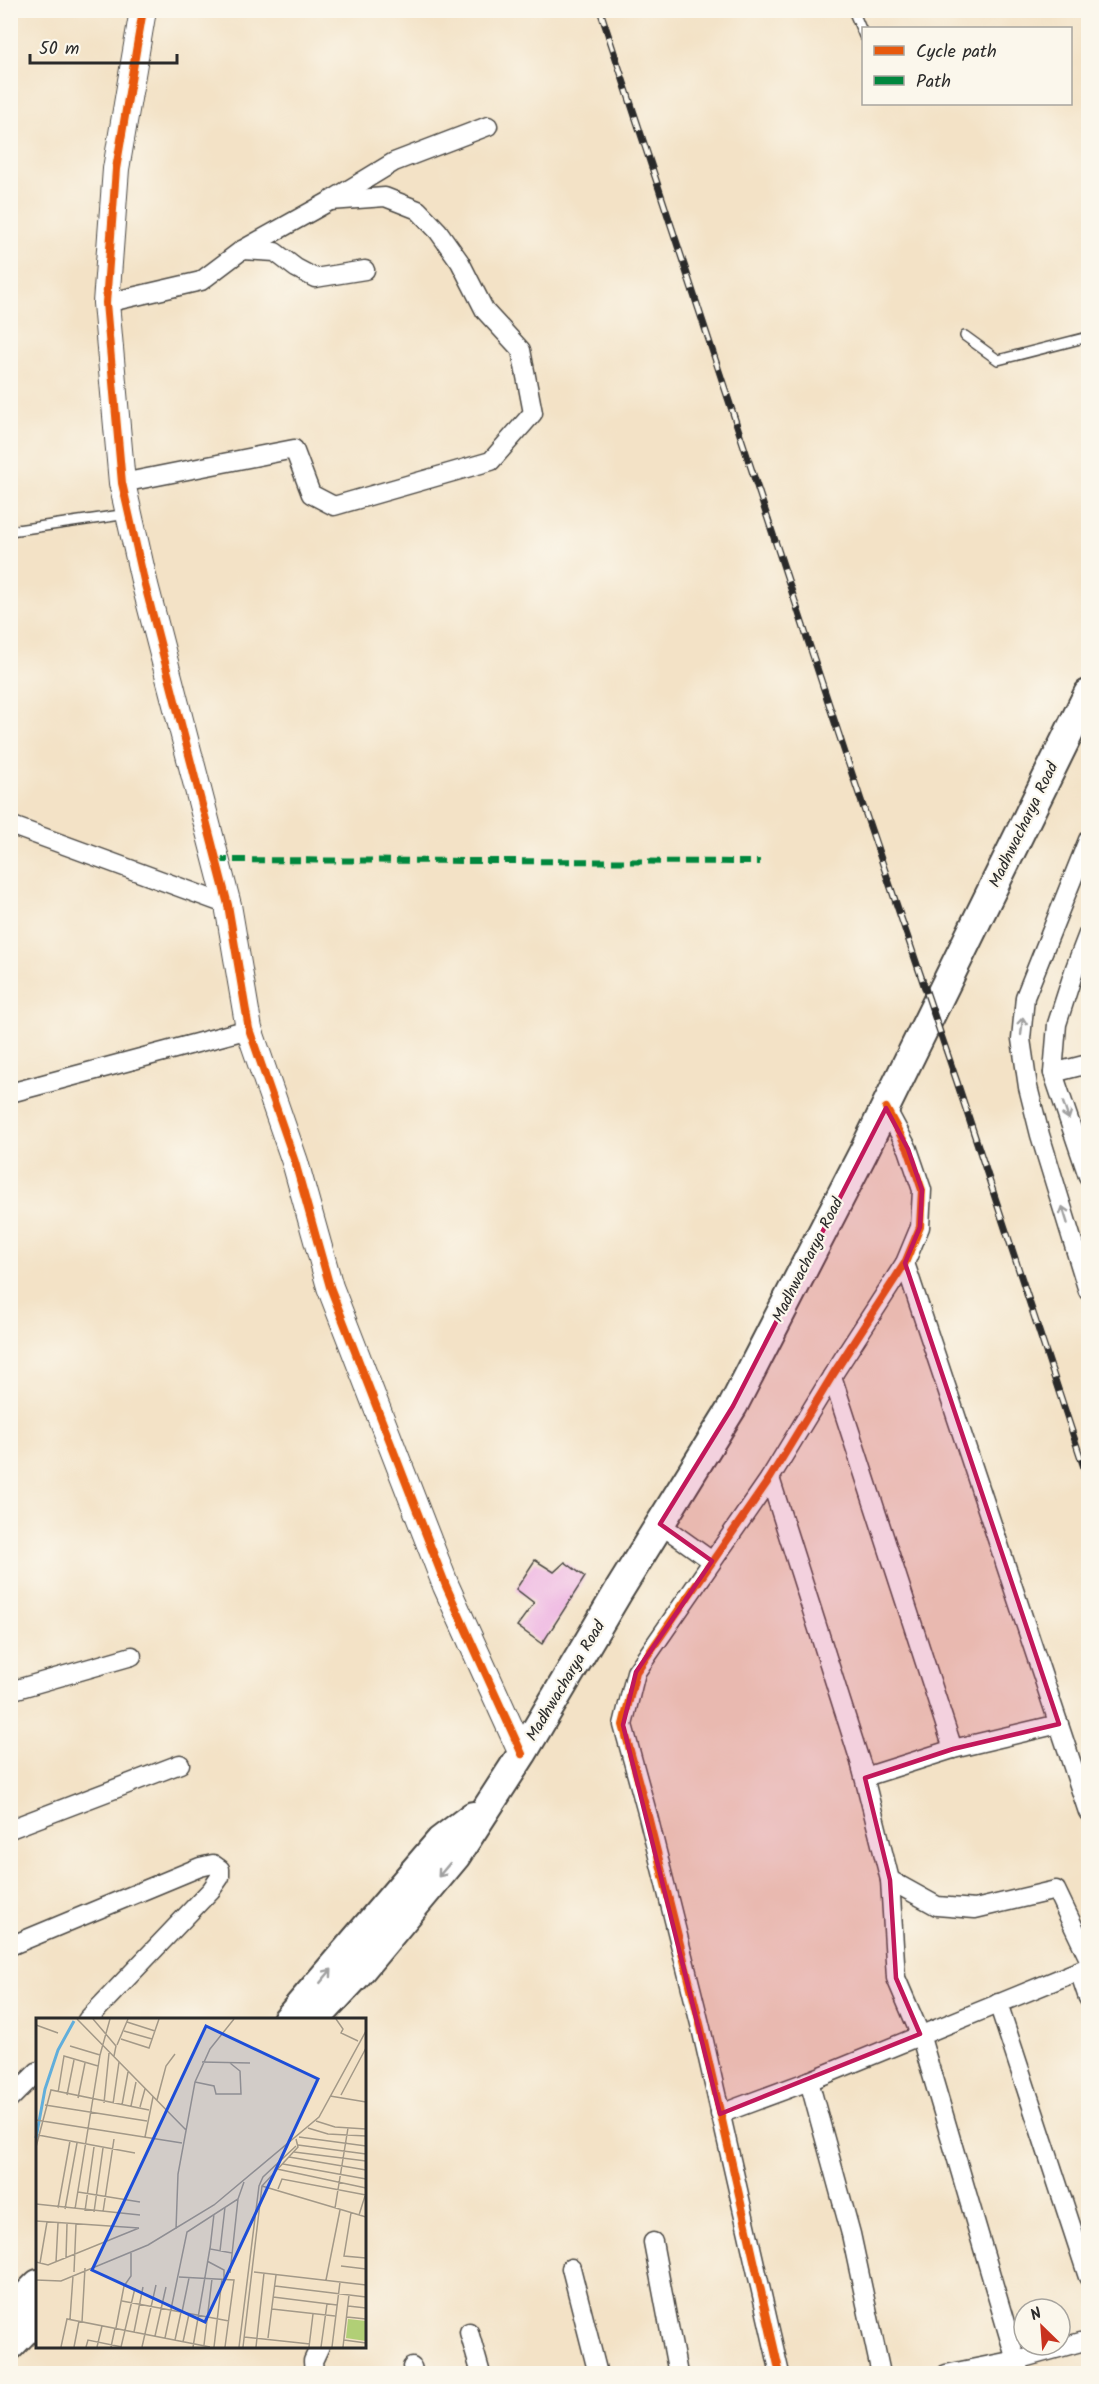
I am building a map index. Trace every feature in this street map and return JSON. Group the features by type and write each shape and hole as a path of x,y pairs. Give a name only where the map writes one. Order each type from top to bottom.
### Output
{"main road":[{"name":"Madhwacharya Road","path":"316,2018 356,1976 456,1856 522,1754 733,1406 886,1107 1089,694"},
{"name":"Madhwacharya Road","path":"288,2018 440,1841 489,1804"},
{"path":"10,2312 36,2285"},
{"path":"10,2346 36,2319"}],"street":[{"path":"143,10 116,169 106,303 122,483 145,585 228,905 249,1029 296,1162 330,1287 446,1586 522,1754"},
{"path":"106,303 201,281 242,250 394,162 488,126"},
{"path":"122,483 294,449 311,494 334,506 491,461 533,412 521,350 485,310 460,262 438,231 418,210 386,197 330,201"},
{"path":"242,250 275,252 296,268 315,278 365,270"},
{"path":"10,825 228,905"},
{"path":"1089,840 1025,997 1020,1039 1028,1088 1040,1135 1089,1291"},
{"path":"1089,934 1057,1024 1053,1073 1089,1176"},
{"path":"10,1093 249,1029"},
{"path":"1053,1073 1089,1064"},
{"path":"780,2373 651,1827 623,1725 636,1672 770,1478 905,1263 920,1227 922,1190 909,1149 886,1107"},
{"path":"905,1263 1089,1812"},
{"path":"832,1376 953,1749"},
{"path":"770,1478 861,1765 890,1880 896,1978 920,2034 1018,2367"},
{"path":"660,1524 712,1562"},
{"path":"10,1691 132,1656"},
{"path":"861,1765 866,1778 953,1749 1059,1724"},
{"path":"10,1829 180,1764"},
{"path":"10,1946 200,1867 213,1864 220,1869 220,1877 211,1890 88,2018"},
{"path":"890,1880 937,1906 975,1909 1056,1890 1085,1965 1089,1998"},
{"path":"720,2114 809,2081 1085,1965"},
{"path":"998,2003 1089,2277"},
{"path":"10,2099 36,2073"},
{"path":"809,2081 851,2234 881,2373"},
{"path":"653,2242 678,2373"},
{"path":"571,2268 598,2373"},
{"path":"469,2332 481,2373"},
{"path":"946,2373 1018,2367 1089,2340"},
{"path":"314,2373 313,2361 319,2348"}],"lane":[{"path":"853,10 862,31"},
{"path":"965,336 998,360 1089,337"},
{"path":"10,531 130,513"}],"highlighted area":[{"path":"886,1108 908,1149 922,1190 920,1227 905,1263 1059,1724 953,1749 865,1778 890,1880 896,1978 920,2034 720,2114 623,1725 636,1672 712,1561 660,1524 733,1406"}],"building":[{"path":"535,1560 554,1572 565,1562 585,1577 542,1644 517,1626 534,1603 516,1589"}],"railway":[{"path":"600,10 1088,1480"}],"marked path":[{"path":"216,860 760,862"}],"cycle path":[{"path":"143,10 116,169 106,303 122,483 145,585 228,905 249,1029 295,1162 330,1287 446,1586 522,1754"},
{"path":"780,2374 701,2028 623,1725 636,1672 770,1478 905,1263 920,1227 922,1190 908,1149 886,1108"}]}
